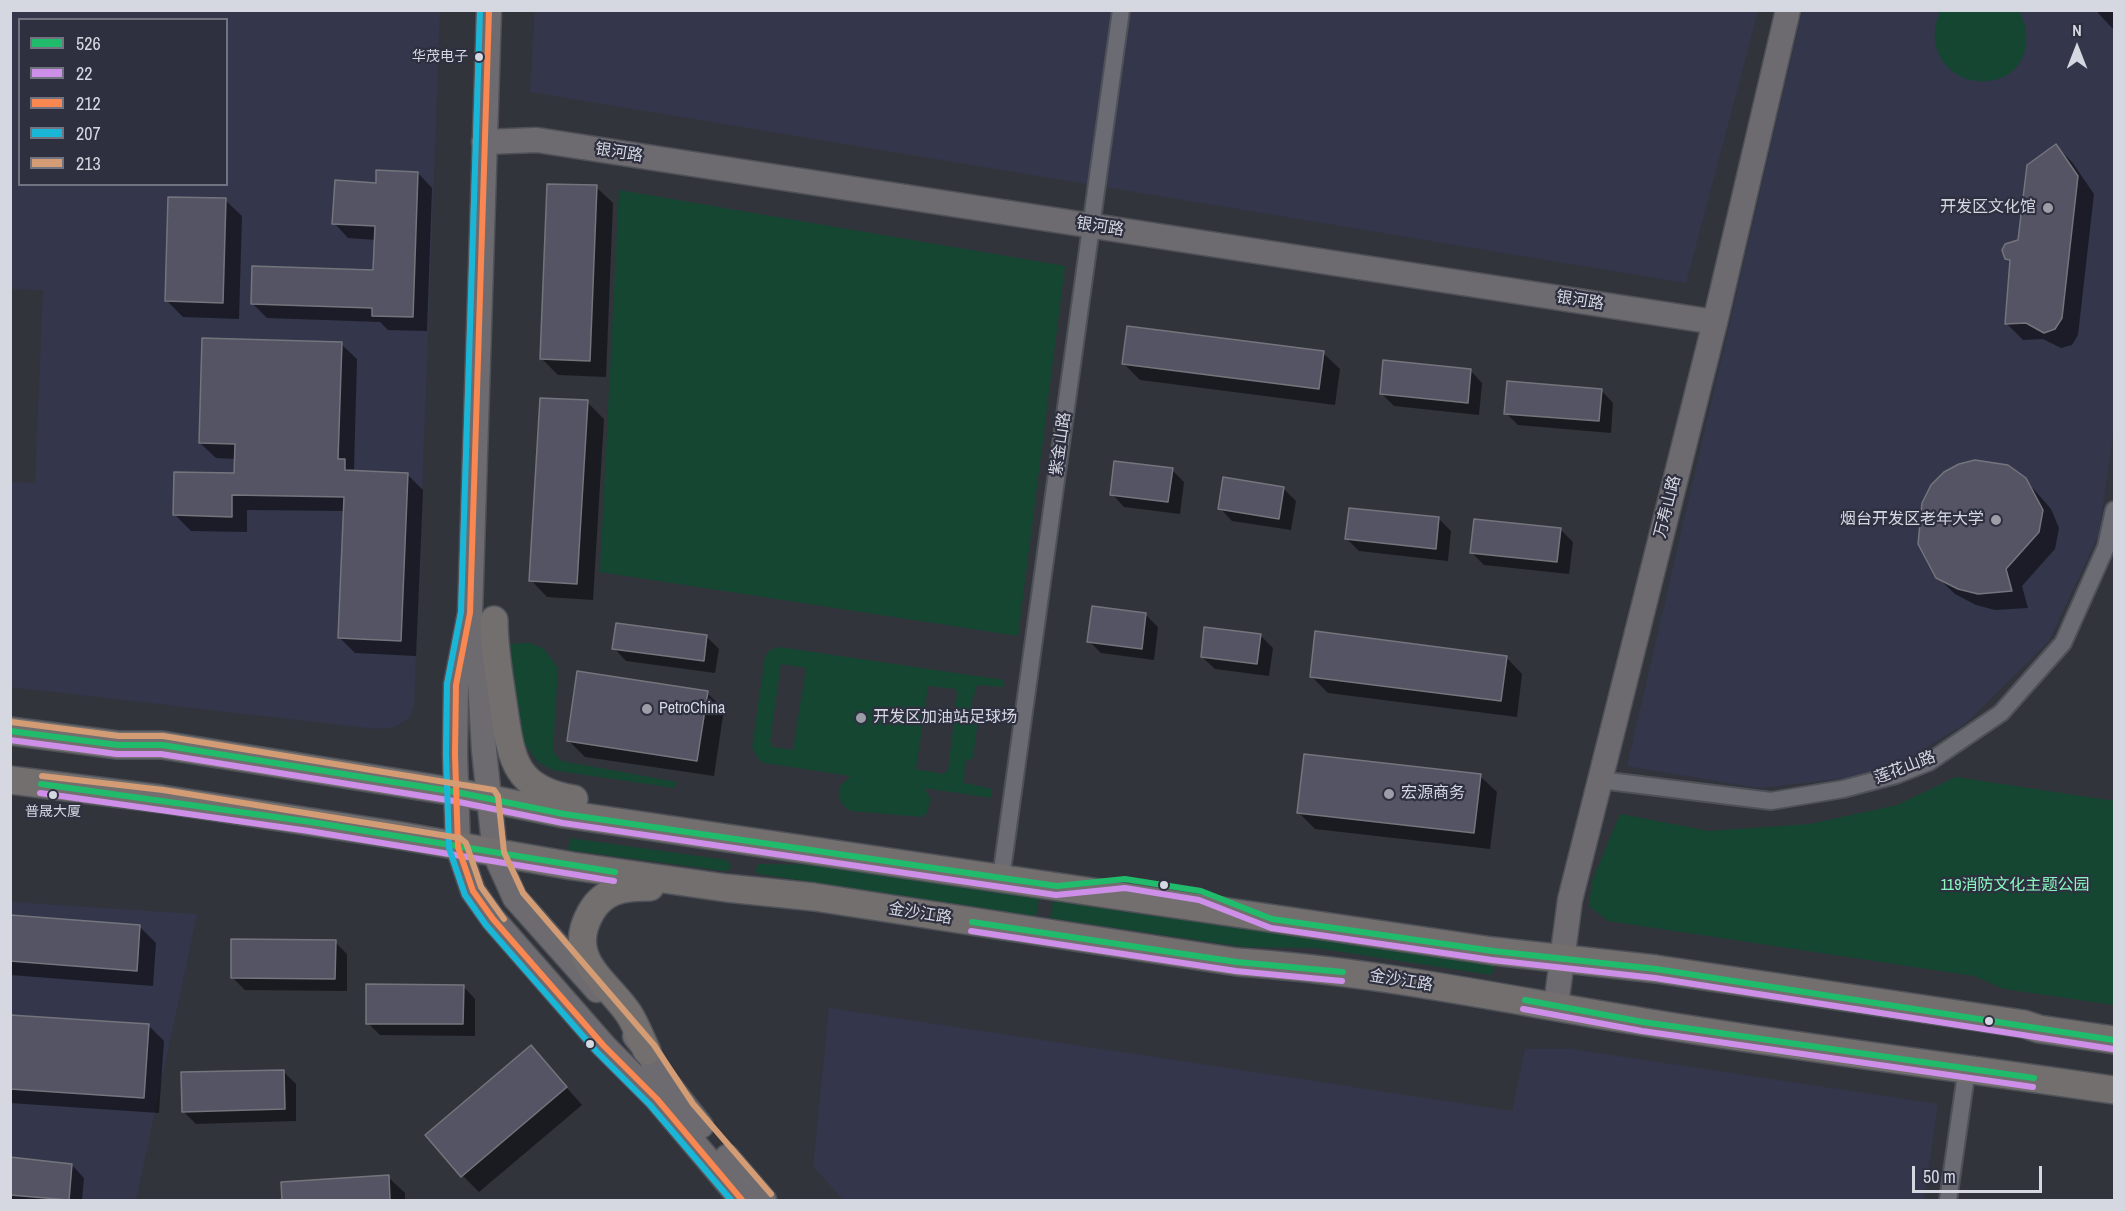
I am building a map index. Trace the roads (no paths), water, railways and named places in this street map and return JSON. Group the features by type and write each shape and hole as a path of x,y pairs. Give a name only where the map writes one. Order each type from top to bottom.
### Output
{"main road":[{"path":"482,616 496,669 506,737 516,763 528,780 536,788 552,795 639,810 698,834"},
{"path":"10,731 118,745 162,745 456,792 564,814 1560,959 1668,971 2024,1024 2039,1029 2115,1040"},
{"name":"金沙江路","path":"10,780 162,799 495,854 726,888 814,897 1237,962 1305,966 1556,1005 1643,1022 2115,1090"},
{"path":"647,1051 629,1014 588,965 581,937 585,922 604,896 617,889 726,888"}],"street":[{"path":"489,10 484,142 482,616 479,665 495,854 515,898 647,1051 666,1082 764,1200"},
{"name":"紫金山路","path":"1001,878 1033,637 1093,226 1121,10"},
{"name":"万寿山路","path":"1556,1005 1560,959 1570,900 1715,322 1788,10"},
{"name":"银河路","path":"484,142 537,140 1715,322"},
{"name":"莲花山路","path":"1600,780 1772,801 1843,789 1896,775 1929,762 2001,713 2063,643 2094,576 2114,516"},
{"path":"482,616 456,684 458,847 473,891 493,919 604,1046 657,1099 742,1200"},
{"path":"1948,1200 1967,1068"}],"place":[{"name":"华茂电子","path":"479,57"},
{"name":"开发区文化馆","path":"2048,208"},
{"name":"烟台开发区老年大学","path":"1996,520"},
{"name":"PetroChina","path":"647,709"},
{"name":"开发区加油站足球场","path":"861,718"},
{"name":"宏源商务","path":"1389,794"},
{"name":"普晟大厦","path":"53,795"}],"park label":[{"name":"119消防文化主题公园","path":"2015,886"}]}
